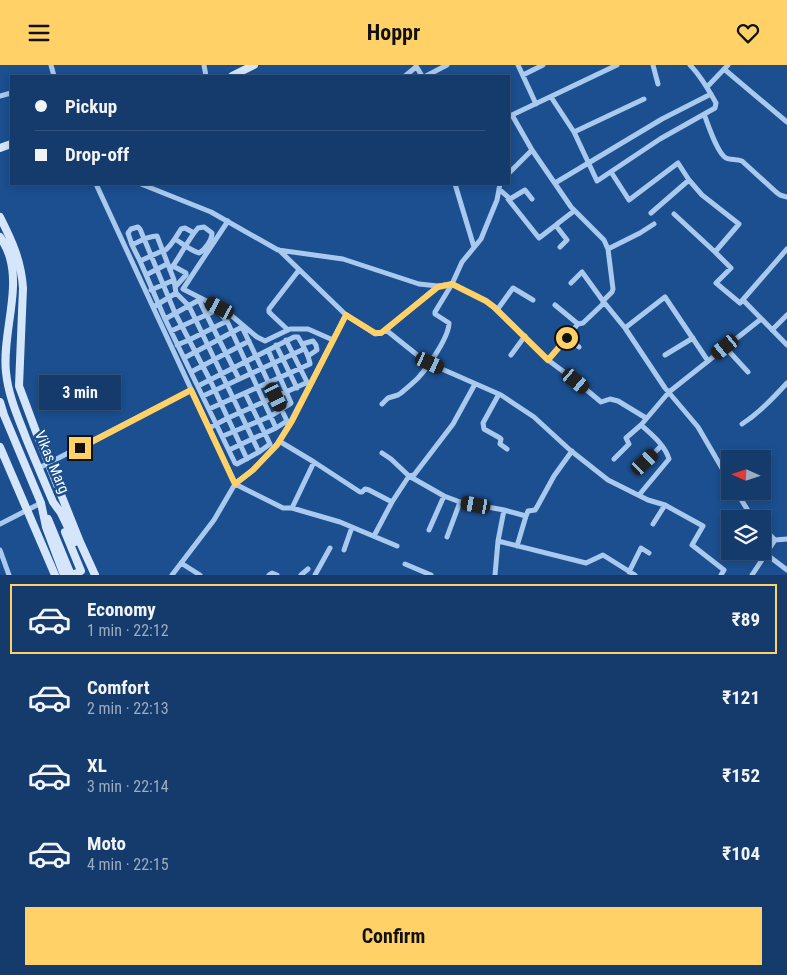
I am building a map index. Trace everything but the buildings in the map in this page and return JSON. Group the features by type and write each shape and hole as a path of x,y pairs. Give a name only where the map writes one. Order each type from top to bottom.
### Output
{"main road":[{"path":"234,75 254,65"},
{"path":"0,217 14,245 22,273 19,386 80,542 95,575"},
{"name":"Vikas Marg","path":"0,237 10,256 12,269 6,356 9,389 15,411 53,502 61,513 90,575"},
{"name":"Vikas Marg","path":"0,402 41,503 46,527 64,575"},
{"path":"0,447 55,575"},
{"path":"41,503 72,575 81,571 53,502"}],"street":[{"path":"428,75 448,65"},
{"path":"518,65 536,104"},
{"path":"523,75 542,65"},
{"path":"548,360 578,324 583,323 612,292 608,249 604,240 574,211 532,150 512,115 616,65"},
{"path":"653,65 658,84"},
{"path":"551,97 574,131 597,181 660,139 716,106 707,87 690,65"},
{"path":"406,75 416,66"},
{"path":"707,87 726,67 787,122"},
{"path":"555,183 662,119 711,94"},
{"path":"574,131 644,99"},
{"path":"704,114 718,148 724,157 742,161 776,192 787,197"},
{"path":"510,172 532,150"},
{"path":"611,172 629,200 678,163 702,195 739,224 715,252"},
{"path":"651,213 689,180"},
{"path":"96,185 156,306 191,390 235,484 283,508 292,508 340,522 397,545"},
{"path":"144,185 211,211 278,250 346,315 375,333 381,333 386,330 438,287"},
{"path":"455,185 474,247"},
{"path":"500,186 538,238 574,211"},
{"path":"382,404 388,398 401,393 418,378 430,363 448,333 448,322 437,316 435,312 462,263 484,234 498,199 500,186"},
{"path":"508,199 525,190 532,199"},
{"path":"674,214 731,268 716,283 740,303 786,253"},
{"path":"228,221 183,289 226,311 257,337 265,341 288,330 308,329 332,340"},
{"path":"608,249 654,224"},
{"path":"556,225 560,236 567,241 560,247"},
{"path":"245,393 270,444 259,452 247,459 237,464 165,319 156,306 146,275 128,235 131,229 138,227 140,229 175,313 210,379 247,459"},
{"path":"170,267 185,246 198,227 204,227 212,233 212,237 203,251 199,253 185,246 175,239"},
{"path":"140,261 167,249 181,229 185,228 194,233"},
{"path":"132,245 154,235 156,236 170,267 176,286 176,293 189,306 259,452"},
{"path":"278,250 343,259 420,284 438,287 452,284 486,301 525,336 548,360 601,403 610,399 618,401 646,418"},
{"path":"146,275 170,267 186,273 176,286"},
{"path":"288,330 269,312 269,309 299,270"},
{"path":"571,283 582,272 625,328 669,393 698,427 721,467"},
{"path":"151,290 174,280"},
{"path":"497,310 513,288 533,300"},
{"path":"156,306 176,293"},
{"path":"625,328 665,297 708,361"},
{"path":"165,319 199,300 240,379"},
{"path":"743,300 787,345"},
{"path":"555,305 578,324"},
{"path":"171,331 217,310 227,321 276,428"},
{"path":"172,575 214,520 235,484 253,470 277,445 292,421 346,315"},
{"path":"772,330 787,315"},
{"path":"614,459 629,444 626,438 641,425 669,393 761,319"},
{"path":"177,345 227,321"},
{"path":"184,358 242,327 249,341 287,421 229,450"},
{"path":"386,330 430,363 499,394 534,417 608,480 664,505 703,526 692,545 724,570 721,575"},
{"path":"511,355 525,336"},
{"path":"198,386 294,337 298,337 308,356 310,365 210,409"},
{"path":"568,337 579,347"},
{"path":"665,355 693,338"},
{"path":"209,428 306,383 286,340"},
{"path":"191,372 249,341"},
{"path":"203,396 294,354 313,341 317,350 308,356"},
{"path":"276,345 297,388"},
{"path":"725,347 748,372"},
{"path":"223,436 270,416 291,403 268,350"},
{"path":"742,424 750,419 787,383"},
{"path":"374,536 409,477 414,475 453,424 475,384"},
{"path":"39,468 191,390"},
{"path":"499,394 482,426 500,438 500,444 507,449"},
{"path":"640,495 669,459 658,441 641,425"},
{"path":"279,441 360,492 364,489 369,490 392,503"},
{"path":"645,462 661,446"},
{"path":"517,546 528,511 535,510 554,475 572,451"},
{"path":"382,453 409,477 444,496 460,502 526,516"},
{"path":"292,508 314,462"},
{"path":"429,530 444,496"},
{"path":"447,537 460,502"},
{"path":"0,524 41,503"},
{"path":"653,524 664,505"},
{"path":"495,575 498,541 504,510"},
{"path":"344,549 352,527"},
{"path":"771,536 775,540 787,540"},
{"path":"771,546 775,540"},
{"path":"498,541 586,563 603,555 632,573 641,548 650,553"},
{"path":"315,575 330,548"},
{"path":"0,550 9,575"},
{"path":"771,558 787,570"},
{"path":"752,575 762,560"},
{"path":"181,563 200,575"},
{"path":"405,564 431,575"},
{"path":"301,575 308,569"},
{"path":"269,575 272,573 277,575"}],"route":[{"path":"80,448 191,390 235,484 253,470 277,445 292,421 346,315 378,334 438,287 452,284 486,301 525,336 548,360 567,338"}]}
